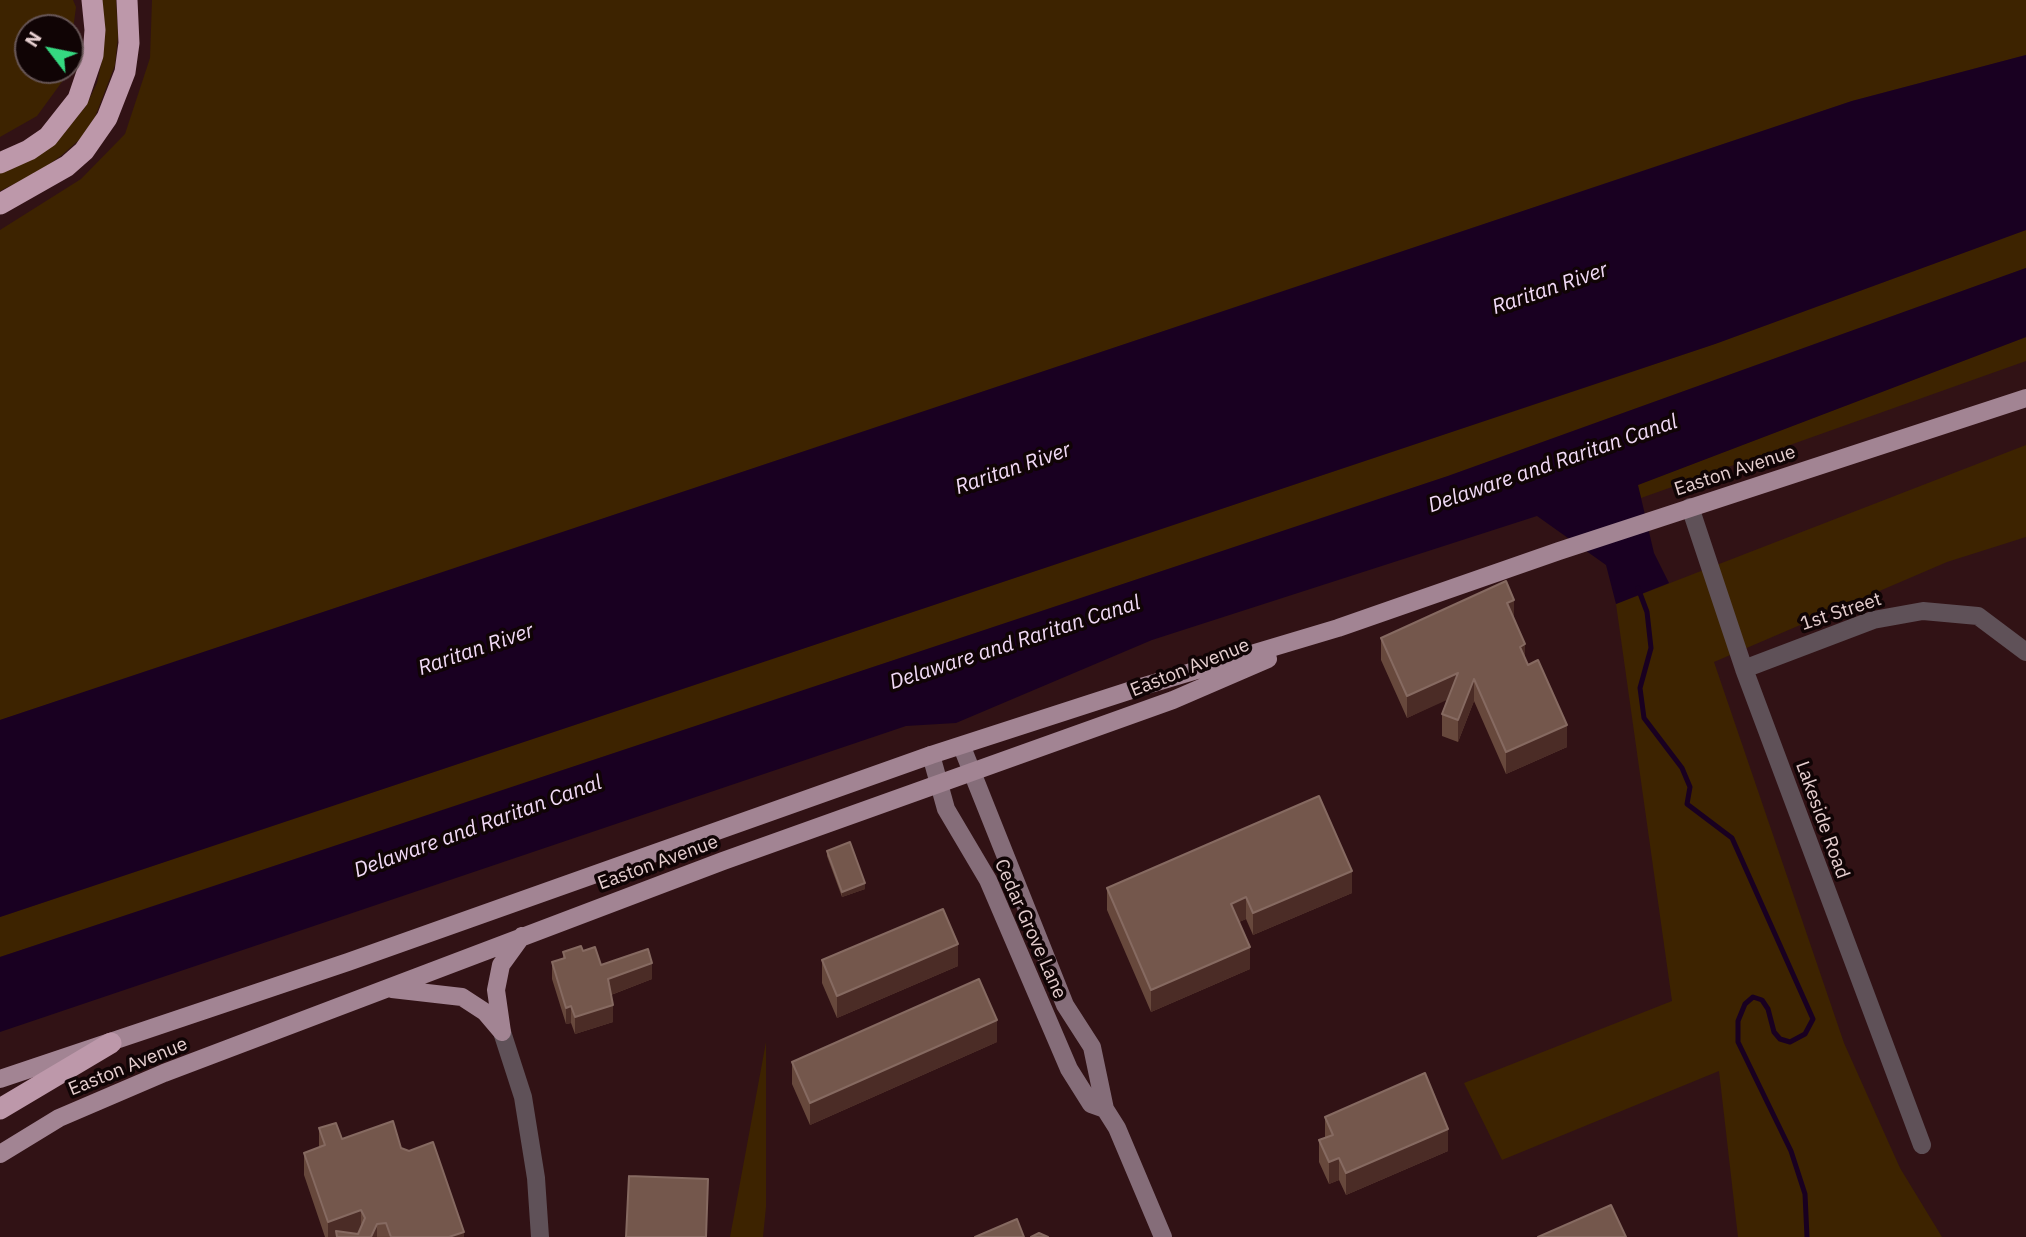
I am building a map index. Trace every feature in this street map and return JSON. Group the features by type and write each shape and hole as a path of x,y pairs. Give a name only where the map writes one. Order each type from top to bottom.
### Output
{"highway":[{"path":"0,163 29,150 48,137 78,99 93,55 95,30 92,0"},
{"path":"0,204 66,166 84,151 107,118 125,72 130,31 127,0"},
{"path":"0,1109 111,1043"}],"main road":[{"name":"Easton Avenue","path":"0,1079 111,1043 932,755 1144,685 1338,628 1689,507 2026,398"},
{"name":"Easton Avenue","path":"0,1154 59,1118 164,1073 723,861 1173,700 1338,628"},
{"name":"Cedar Grove Lane","path":"961,747 1065,1005 1092,1047 1105,1109 1117,1128 1163,1237"},
{"name":"Cedar Grove Lane","path":"932,755 946,809 988,880 1069,1069 1091,1104 1105,1109"},
{"path":"502,1032 496,990 501,965 522,936"},
{"path":"385,988 450,993 462,997 485,1013 502,1032"}],"street":[{"name":"Lakeside Road","path":"1689,507 1744,669 1922,1146"},
{"name":"1st Street","path":"1744,669 1872,620 1923,611 1958,611 1978,616 2026,652"},
{"path":"502,1032 523,1097 536,1178 540,1237"}],"shaded area":[{"path":"0,0 73,0 75,14 14,14 14,84 60,84 37,116 0,137"},
{"path":"102,0 116,0 118,36 115,65 95,117 80,139 62,155 40,171 0,191 0,172 36,157 57,142 86,106 97,83 103,55"},
{"path":"152,0 2026,0 2026,55 1852,101 0,720 0,230 81,179 125,134 150,58"},
{"path":"2026,230 2026,268 1448,476 0,957 0,917 1715,344"},
{"path":"2026,337 2026,361 1641,498 1637,485"},
{"path":"2026,445 2026,537 1947,562 1714,662 1844,1043 1900,1168 1942,1237 1738,1237 1719,1071 1502,1160 1464,1083 1672,1001 1616,604"},
{"path":"766,1042 766,1207 763,1237 730,1237"}],"water":[{"name":"Raritan River","path":"2026,55 2026,230 1715,344 0,917 0,720 1852,101"},
{"name":"Delaware and Raritan Canal","path":"2026,268 2026,337 1638,485 1654,553 1669,583 1616,604 1606,565 1537,516 1152,640 956,723 906,726 0,1032 0,957 1448,476"}],"building":[{"path":"1506,581 1514,600 1507,603 1525,644 1520,647 1528,665 1538,660 1567,725 1506,752 1474,679 1458,720 1442,714 1458,673 1407,696 1381,638"},
{"path":"1319,796 1352,871 1253,913 1246,897 1231,904 1250,947 1151,990 1107,888"},
{"path":"850,842 865,883 842,892 827,851"},
{"path":"943,909 958,944 837,996 822,960"},
{"path":"581,946 583,951 595,947 601,965 648,949 652,963 608,979 613,1005 575,1017 571,1006 566,1008 552,962 565,958 563,952"},
{"path":"979,979 997,1020 810,1103 792,1062"},
{"path":"1425,1073 1448,1129 1346,1173 1339,1158 1329,1162 1319,1140 1333,1135 1325,1117"},
{"path":"393,1121 401,1148 409,1151 433,1142 464,1232 449,1237 391,1237 386,1223 377,1224 371,1237 337,1237 336,1231 358,1234 365,1218 361,1210 328,1222 304,1153 325,1145 319,1128 336,1123 342,1139"},
{"path":"629,1176 708,1179 706,1237 626,1237"},
{"path":"1611,1205 1626,1237 1538,1237"},
{"path":"1017,1219 1024,1237 975,1237"},
{"path":"1039,1233 1048,1237 1031,1237"}],"waterway":[{"path":"1638,588 1647,612 1651,648 1640,688 1644,718 1682,768 1690,787 1687,804 1732,838 1813,1019 1805,1034 1790,1042 1780,1039 1774,1032 1768,1009 1762,1000 1753,997 1745,1004 1738,1021 1738,1042 1791,1151 1805,1194 1807,1237"}]}
